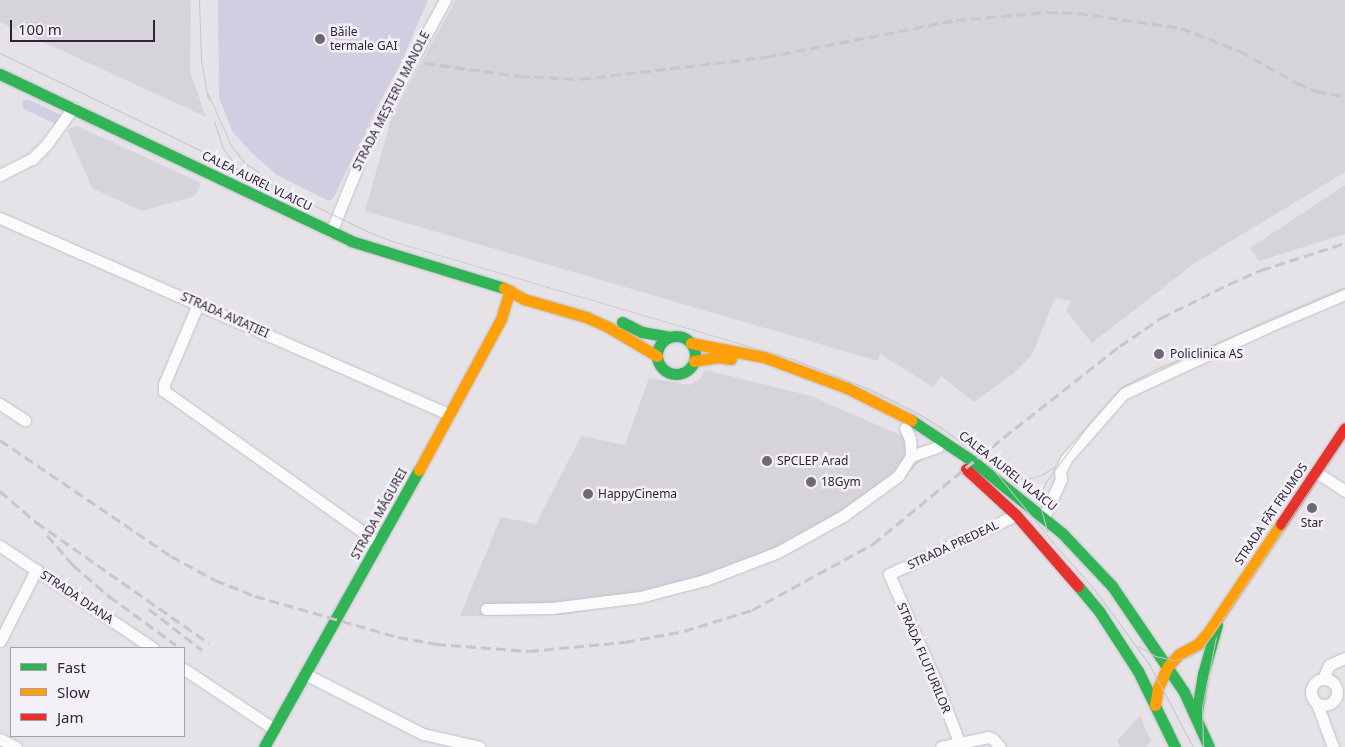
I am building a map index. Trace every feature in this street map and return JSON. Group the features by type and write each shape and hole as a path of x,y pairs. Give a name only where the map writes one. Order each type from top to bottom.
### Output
{"main road":[{"name":"CALEA AUREL VLAICU","path":"0,74 363,246 510,290 524,299 597,322 657,356 664,369 673,373 686,371 694,361 726,358 752,364 825,390 906,428 937,447 966,469 1016,514 1099,611 1138,671 1175,747"},
{"name":"CALEA AUREL VLAICU","path":"510,290 519,287 575,302 604,312 642,332 669,337 683,337 691,343 749,353 777,361 819,376 885,406 941,437 1062,533 1106,578 1168,666 1210,747"},
{"name":"STRADA MĂGUREI","path":"264,747 379,543 501,319 510,290"},
{"path":"657,356 660,345 669,337"},
{"path":"691,343 695,351 694,361"},
{"name":"STRADA FĂT FRUMOS","path":"1155,705 1158,688 1168,666 1179,654 1198,644 1220,616 1345,428"},
{"name":"STRADA FĂT FRUMOS","path":"1196,717 1204,674 1220,616"}],"street":[{"name":"STRADA MEȘTERU MANOLE","path":"331,232 367,143 445,0"},
{"path":"0,175 32,159 46,144 73,108"},
{"name":"STRADA AVIAȚIEI","path":"0,218 449,414"},
{"path":"1044,518 1061,479 1059,474 1062,466 1117,400 1131,389 1345,294"},
{"path":"198,304 164,384 164,391 379,543"},
{"path":"0,404 25,420"},
{"path":"486,609 552,608 612,602 671,590 738,568 778,552 843,516 898,476 911,456 910,439 906,428"},
{"path":"911,456 937,447"},
{"path":"1316,472 1345,491"},
{"name":"STRADA PREDEAL","path":"889,574 1016,514"},
{"name":"STRADA DIANA","path":"0,546 152,647"},
{"path":"0,641 36,570"},
{"name":"STRADA FLUTURILOR","path":"889,574 937,684 959,742"},
{"path":"1324,679 1329,665 1345,658"},
{"path":"185,670 274,729"},
{"path":"305,674 423,734 480,747"},
{"path":"1317,704 1325,705 1333,702 1340,684 1324,679 1314,683 1310,690 1311,698 1317,704 1333,747"},
{"path":"941,747 988,737 996,743"},
{"path":"0,739 16,747"}],"shaded area":[{"path":"0,0 191,0 190,72 206,117 0,22"},
{"path":"218,0 428,0 401,63 375,111 333,199 329,201 277,175 252,153 232,131 219,97"},
{"path":"456,0 1345,0 1345,172 1195,263 1092,343 1066,311 1071,301 1055,298 1032,355 1013,374 974,402 941,376 933,387 880,354 878,361 365,211 392,116"},
{"path":"23,100 29,100 61,115 58,125 24,109 22,105"},
{"path":"77,126 201,183 195,196 142,211 92,188 67,130"},
{"path":"1345,185 1345,234 1259,261 1250,248"},
{"path":"705,370 811,396 900,435 930,453 892,487 853,516 814,539 745,571 709,584 665,598 560,615 460,616 501,517 536,524 581,436 625,445 649,378 689,385 700,379"},
{"path":"1140,716 1151,741 1146,747 1120,747 1117,740"}],"tram line":[{"path":"199,0 201,60 208,99"},
{"path":"0,53 366,231 395,242 795,360 867,388 919,414 946,431 988,463 1054,544 1095,590 1149,664 1193,747"},
{"path":"207,92 232,147 246,164 259,172"},
{"path":"214,121 223,148 235,165"},
{"path":"1047,531 1041,508 1041,494 1045,483 1085,429 1122,387 1154,370 1345,288"},
{"path":"1138,646 1155,656 1174,660 1187,658 1202,649 1345,438"},
{"path":"997,468 1011,477 1027,479 1041,475 1054,467"},
{"path":"1203,747 1202,707 1216,637"}],"railway":[{"path":"425,63 519,76 581,79 766,57 956,20 1047,12 1078,13 1181,28 1240,51 1297,83 1316,91 1345,96"},
{"path":"0,440 171,556 215,580 255,596 398,637 436,644 529,651 625,642 684,631 752,610 873,544 980,456 1120,346 1161,318 1261,270 1345,243"},
{"path":"0,491 36,522 209,643"},
{"path":"47,535 73,565 109,596 176,645"},
{"path":"149,609 202,650"}],"traffic: fast":[{"path":"0,74 351,241 504,288"},
{"path":"622,322 642,332 669,337"},
{"path":"676,336 683,337 689,342 694,348 695,355 694,362 689,368 683,373 676,374 669,373 663,368 658,362 657,355 658,348 663,342 669,337 676,336"},
{"path":"911,420 974,462 1062,533 1112,586 1184,692 1209,747"},
{"path":"264,747 419,470"},
{"path":"1078,586 1099,611 1138,671 1175,747"},
{"path":"1196,717 1203,674 1217,625"}],"traffic: slow":[{"path":"504,288 524,299 586,317 608,327 657,356"},
{"path":"419,470 501,319 510,290"},
{"path":"691,343 764,357 847,388 911,420"},
{"path":"694,361 718,357 731,359"},
{"path":"1155,705 1158,688 1168,666 1179,654 1198,644 1209,631 1281,524"}],"traffic: jam":[{"path":"1281,524 1345,428"},
{"path":"966,469 1016,515 1078,586"}],"place":[{"name":"Băile termale GAI","path":"320,39"},
{"name":"Policlinica AS","path":"1159,354"},
{"name":"SPCLEP Arad","path":"767,461"},
{"name":"18Gym","path":"811,482"},
{"name":"HappyCinema","path":"588,494"},
{"name":"Star","path":"1312,508"}]}
